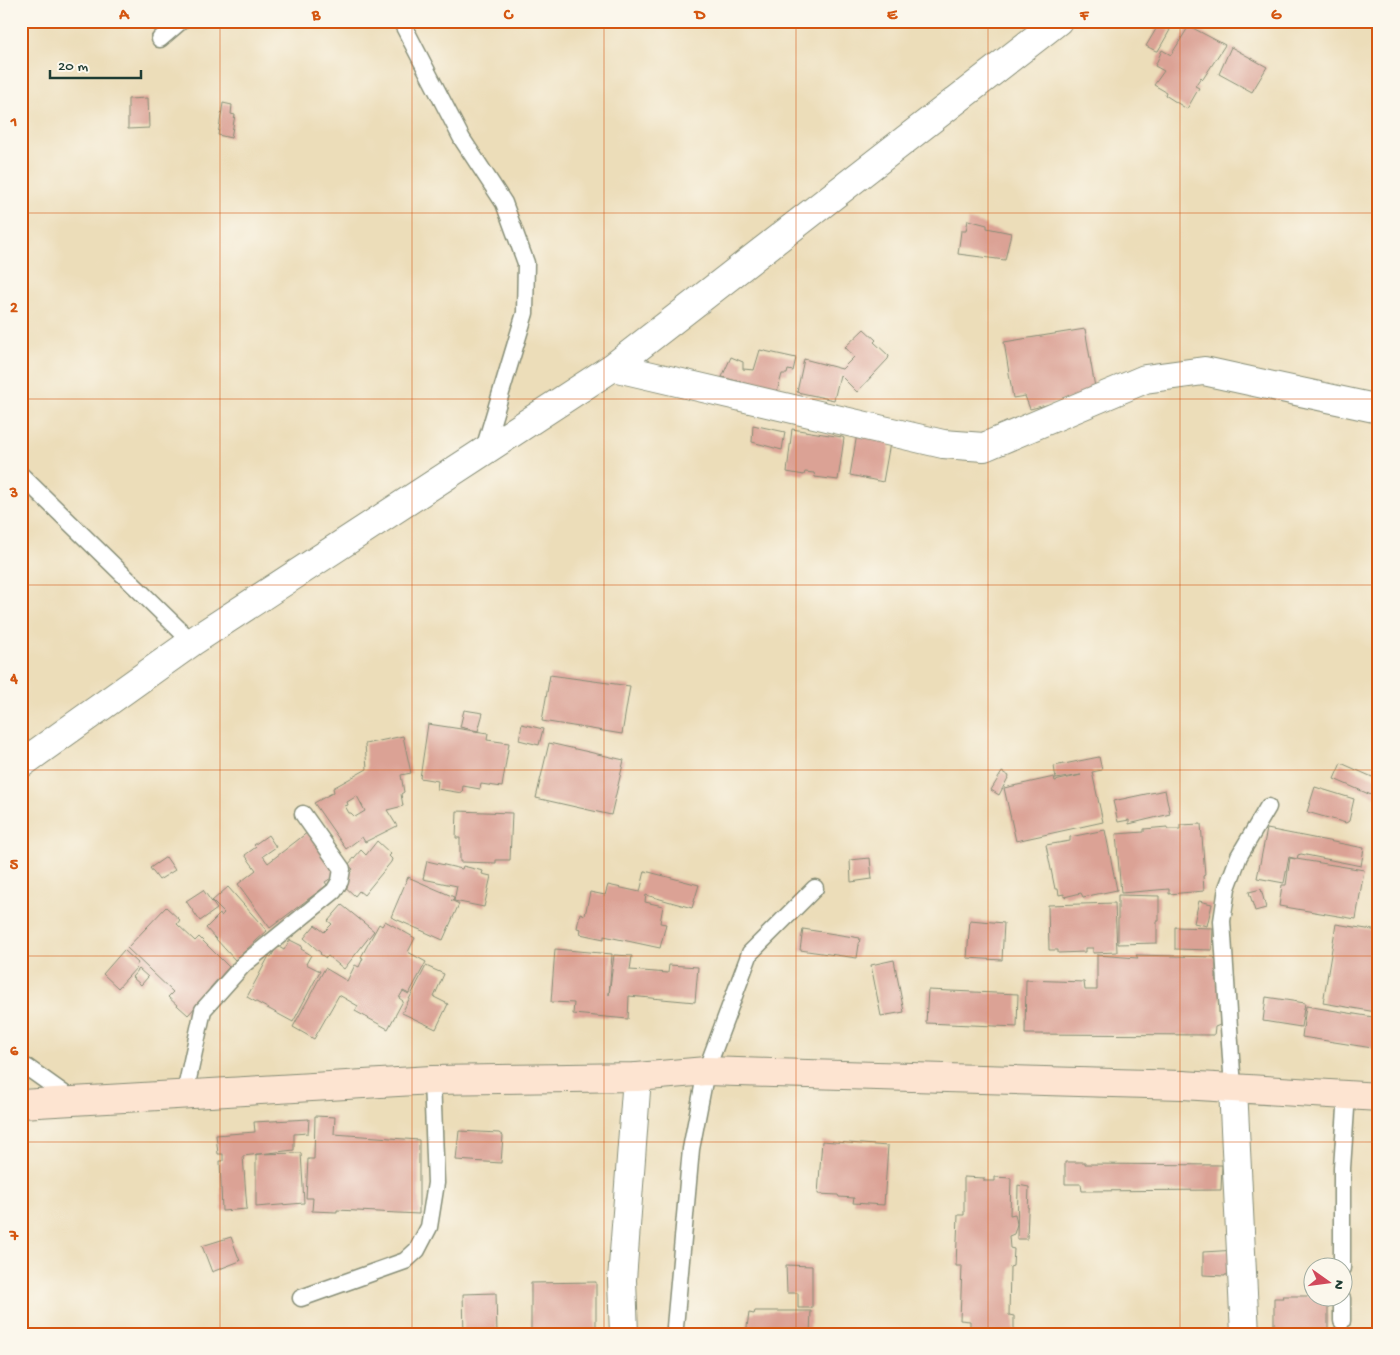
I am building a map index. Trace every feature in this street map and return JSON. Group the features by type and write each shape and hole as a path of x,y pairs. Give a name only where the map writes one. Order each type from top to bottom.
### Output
{"main road":[{"path":"21,1104 432,1080 637,1077 706,1071 1182,1085 1379,1097"}],"street":[{"path":"21,764 192,642 484,449 612,367 1058,21"},
{"path":"612,367 943,444 984,448 1145,379 1204,372 1379,409"},
{"path":"624,1334 622,1280 637,1077"},
{"path":"1233,1088 1245,1334"}],"lane":[{"path":"160,39 181,21"},
{"path":"401,21 462,139 504,203 526,263 525,313 484,449"},
{"path":"21,476 192,642"},
{"path":"1233,1088 1222,921 1227,888 1239,856 1268,807"},
{"path":"185,1093 203,1010 244,964 334,891 340,881 342,869 302,814"},
{"path":"675,1327 691,1149 706,1071 750,953 815,888"},
{"path":"21,1066 28,1068 73,1100"},
{"path":"301,1298 406,1262 418,1250 429,1227 436,1183 432,1080"},
{"path":"1342,1258 1342,1168 1348,1094"},
{"path":"1342,1308 1342,1321"}],"building":[{"path":"1159,24 1170,30 1158,51 1156,51 1146,46"},
{"path":"1189,26 1225,45 1203,79 1201,77 1195,86 1199,88 1187,109 1165,95 1166,92 1154,85 1164,71 1155,66 1162,50 1171,55"},
{"path":"1231,47 1267,67 1252,92 1219,74"},
{"path":"148,98 149,128 128,129 128,99"},
{"path":"223,103 232,105 231,114 235,115 231,138 218,135"},
{"path":"968,220 987,225 987,228 1011,233 1005,260 958,254 961,231 966,231"},
{"path":"864,329 889,356 857,392 840,375 834,400 797,392 804,359 842,369 854,357 845,347"},
{"path":"1085,329 1096,393 1030,409 1025,396 1013,398 1004,342"},
{"path":"760,350 796,358 793,371 788,370 787,374 782,374 777,392 722,377 731,357 743,362 743,369 754,370"},
{"path":"753,425 785,432 782,450 752,442"},
{"path":"792,429 844,438 838,480 815,477 814,473 805,472 804,475 787,472"},
{"path":"857,434 890,443 883,482 850,475"},
{"path":"550,675 630,686 622,734 542,721"},
{"path":"464,710 483,713 478,731 460,727"},
{"path":"428,724 488,733 487,740 509,743 502,787 481,784 480,789 463,786 462,793 437,789 438,781 420,778"},
{"path":"522,724 543,729 539,745 519,740"},
{"path":"403,736 411,773 401,775 404,792 401,794 403,806 387,810 397,826 365,842 362,837 346,849 314,803 334,792 333,788 367,769 365,744","holes":["357,796 365,811 355,817 349,813 345,806 348,805 347,802"]},
{"path":"549,743 624,760 611,815 536,798"},
{"path":"1099,757 1102,770 1092,772 1103,822 1016,841 1004,788 1054,777 1055,781 1081,775 1056,779 1054,766"},
{"path":"1341,763 1379,780 1378,798 1334,779"},
{"path":"1002,772 1009,776 999,795 991,790"},
{"path":"1315,787 1354,799 1349,821 1346,823 1307,812"},
{"path":"1165,790 1170,814 1129,824 1129,820 1118,822 1113,801"},
{"path":"457,811 512,813 510,860 496,860 496,863 460,862 460,838 456,838"},
{"path":"1201,824 1205,875 1203,876 1204,891 1169,894 1169,889 1121,893 1116,834 1144,832 1144,829 1167,827 1167,829 1180,829 1180,825"},
{"path":"1267,829 1364,848 1361,866 1301,854 1298,855 1297,859 1289,857 1284,883 1257,878"},
{"path":"1105,830 1117,890 1083,897 1081,893 1064,897 1064,894 1059,895 1058,889 1055,889 1046,845 1070,841 1070,837"},
{"path":"308,832 339,873 325,882 327,885 270,928 238,884 256,870 245,855 256,847 254,845 268,835 276,847 263,856 268,863"},
{"path":"377,841 391,854 389,856 392,859 391,862 364,895 359,891 355,896 341,883 353,869 348,865 361,850 366,855"},
{"path":"166,857 175,870 159,880 150,868"},
{"path":"870,858 872,879 851,882 850,860"},
{"path":"1290,858 1364,870 1356,919 1279,906 1282,885 1286,885"},
{"path":"427,861 462,869 463,866 483,871 482,874 491,876 484,907 454,901 457,886 423,879"},
{"path":"645,871 699,885 692,908 646,895 645,902 663,906 660,923 666,924 660,948 604,936 604,939 580,934 581,929 577,928 580,913 585,915 590,892 605,895 608,885 640,892"},
{"path":"408,877 454,897 453,901 459,904 443,940 391,917"},
{"path":"228,887 267,931 235,960 206,928 220,914 221,916 224,913 212,901"},
{"path":"1261,889 1266,908 1255,911 1249,892"},
{"path":"203,890 217,909 200,921 186,901"},
{"path":"1118,895 1159,896 1157,943 1118,944"},
{"path":"1199,901 1212,904 1207,926 1194,923"},
{"path":"1115,903 1117,952 1093,953 1093,948 1085,948 1085,952 1058,953 1058,950 1049,950 1048,905"},
{"path":"342,905 374,931 344,969 328,956 326,958 320,954 304,938 315,925 324,932 332,924 328,921"},
{"path":"166,907 180,920 177,924 195,941 199,937 229,967 188,1015 168,997 173,992 127,948"},
{"path":"970,920 1004,923 1002,960 967,958"},
{"path":"385,921 415,938 408,952 426,962 409,994 403,991 399,998 403,1001 388,1029 355,1011 358,1006 339,995 314,1039 293,1027 325,968 347,981 355,965 359,967 363,958 361,957 379,924 382,926"},
{"path":"1336,924 1379,931 1379,998 1376,1012 1323,1003"},
{"path":"1175,927 1213,928 1212,950 1175,949"},
{"path":"803,929 860,938 857,958 800,950"},
{"path":"290,940 302,946 301,949 311,955 306,964 320,971 293,1022 247,997 269,956 271,957 277,946 284,950"},
{"path":"555,949 612,954 609,995 614,955 632,956 630,970 668,973 669,965 698,967 695,1002 629,996 628,1019 573,1014 574,1003 551,1002"},
{"path":"124,950 138,963 137,967 118,988 103,974"},
{"path":"1097,955 1138,958 1136,955 1214,957 1216,961 1216,982 1220,983 1220,1025 1215,1027 1214,1035 1025,1034 1026,980 1084,982 1085,990 1097,990"},
{"path":"894,960 904,1012 881,1016 871,965"},
{"path":"426,966 444,974 434,997 448,1004 436,1029 402,1013"},
{"path":"139,969 148,977 141,985 132,977"},
{"path":"928,990 1018,994 1017,1027 926,1023"},
{"path":"1266,997 1305,1003 1301,1027 1263,1021"},
{"path":"1306,1006 1379,1018 1379,1049 1302,1037"},
{"path":"315,1116 335,1117 334,1134 419,1140 419,1214 337,1210 337,1212 312,1211 313,1198 306,1198 308,1159 314,1159"},
{"path":"309,1119 308,1133 294,1134 294,1150 243,1156 247,1209 222,1211 220,1161 223,1161 223,1154 218,1154 216,1135 255,1132 254,1122"},
{"path":"459,1131 499,1133 503,1136 501,1163 456,1160"},
{"path":"822,1141 888,1146 884,1205 853,1203 854,1198 818,1194"},
{"path":"301,1153 304,1203 256,1207 256,1154"},
{"path":"1065,1162 1085,1162 1085,1164 1222,1165 1221,1190 1082,1191 1081,1184 1065,1184"},
{"path":"964,1177 984,1178 984,1181 995,1181 995,1177 1011,1178 1010,1215 1015,1214 1017,1224 1014,1234 1009,1236 1010,1248 1014,1249 1013,1266 1010,1267 1009,1315 1014,1316 1014,1334 970,1334 970,1321 960,1320 962,1266 956,1266 958,1215 964,1215"},
{"path":"1018,1185 1029,1187 1027,1239 1017,1239"},
{"path":"231,1237 240,1261 212,1272 202,1246"},
{"path":"1237,1250 1238,1274 1225,1276 1203,1275 1203,1252"},
{"path":"786,1265 812,1266 812,1308 798,1308 798,1293 787,1293"},
{"path":"596,1282 596,1334 531,1334 531,1283"},
{"path":"21,1288 27,1292 21,1306"},
{"path":"496,1293 497,1334 464,1334 463,1294"},
{"path":"1283,1296 1302,1296 1302,1308 1328,1308 1328,1334 1274,1334 1274,1298 1284,1298"},
{"path":"755,1311 811,1311 810,1334 746,1334 749,1313 754,1314"}]}
